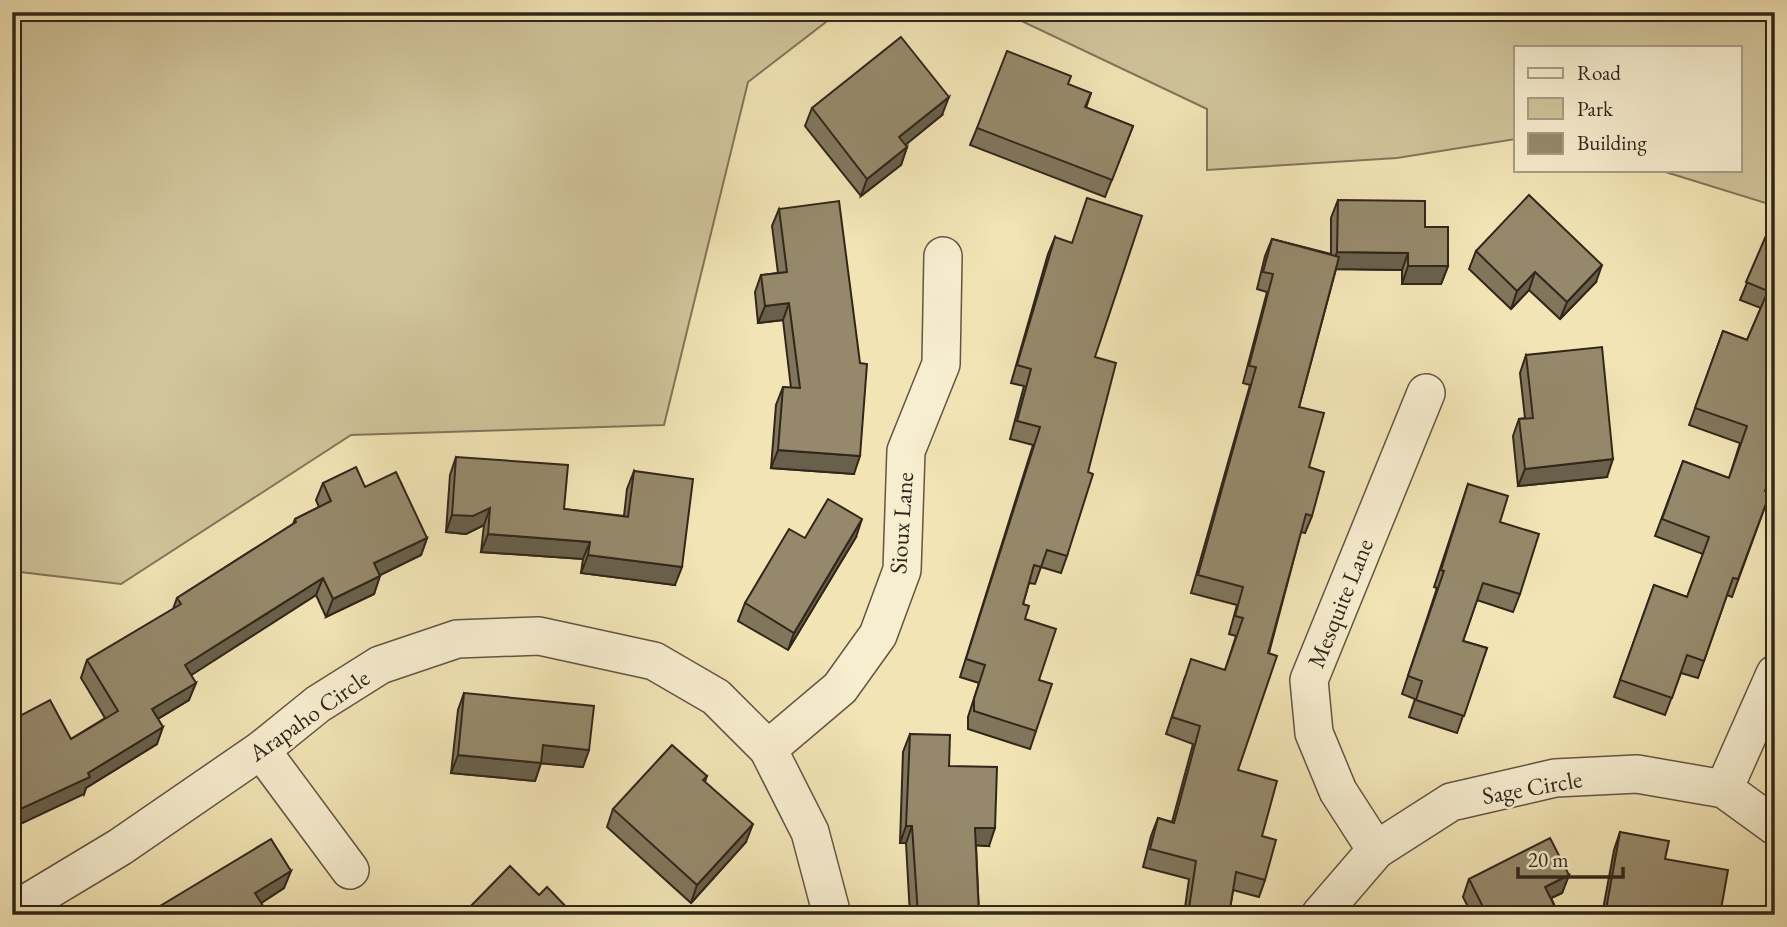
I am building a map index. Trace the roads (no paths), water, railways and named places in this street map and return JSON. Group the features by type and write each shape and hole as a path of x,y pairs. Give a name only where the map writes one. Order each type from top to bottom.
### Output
{"street":[{"name":"Sioux Lane","path":"768,748 840,688 878,635 902,570 906,451 942,365 943,256"},
{"name":"Mesquite Lane","path":"1376,850 1338,791 1314,733 1309,680 1426,393"},
{"name":"Arapaho Circle","path":"12,912 120,847 261,750 318,704 380,665 457,639 539,636 654,661 716,697 768,748 810,832 832,915"},
{"path":"1724,789 1775,674"},
{"path":"261,750 350,870"},
{"name":"Sage Circle","path":"1320,915 1376,850 1451,803 1555,778 1637,774 1724,789 1775,826"}]}
